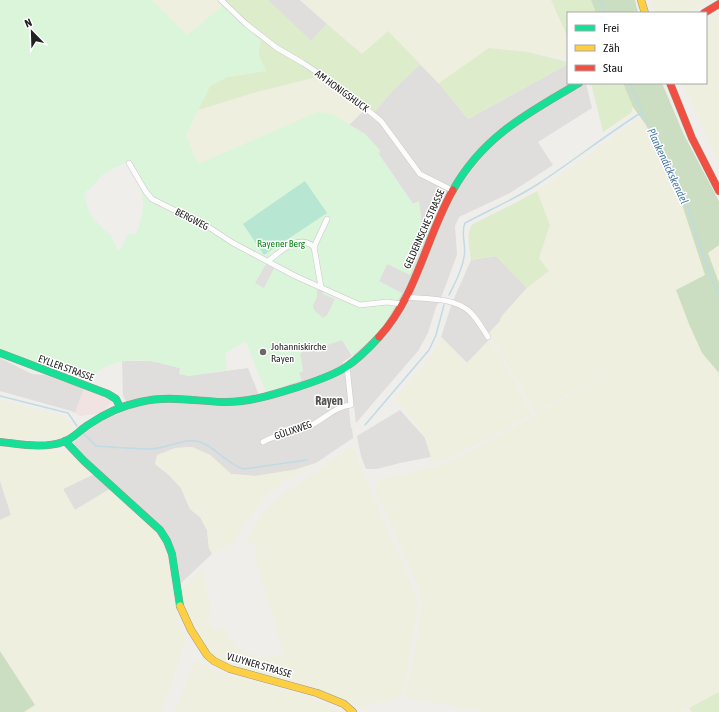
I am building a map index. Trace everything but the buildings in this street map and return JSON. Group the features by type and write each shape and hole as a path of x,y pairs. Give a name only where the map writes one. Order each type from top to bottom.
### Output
{"main road":[{"path":"641,0 645,12"},
{"path":"706,12 719,4"},
{"name":"GELDERNSCHE STRASSE","path":"0,442 45,444 64,442 95,420 120,407 150,400 172,398 224,402 244,401 283,392 326,376 347,366 371,346 388,326 404,301 444,206 452,190 475,156 505,128 576,84"},
{"path":"670,84 676,100 719,191"},
{"name":"EYLLER STRASSE","path":"0,353 108,394 116,399 120,407"},
{"name":"VLUYNER STRASSE","path":"64,442 160,530 167,541 172,554 179,604 191,630 207,655 214,661 230,669 317,693 344,704 353,712"}],"street":[{"name":"AM HONIGSHUCK","path":"222,0 246,24 277,48 303,63 370,111 381,121 420,174 452,190"},
{"name":"BERGWEG","path":"129,163 146,192 152,199 210,228 233,243 295,276 360,305 404,301"},
{"path":"321,287 314,247 327,219"},
{"path":"268,261 294,242 300,241 311,244 314,247"},
{"path":"404,301 453,302 470,312 488,337"},
{"name":"GÜLIXWEG","path":"263,442 272,437 309,426 344,406 351,405 347,366"}],"shaded area":[{"path":"268,0 300,0 327,24 311,41"},
{"path":"420,64 439,83 468,119 567,65 567,84 586,84 592,108 538,142 553,165 510,193 459,217 455,226 457,255 441,298 436,307 428,333 418,351 356,423 350,372 355,359 353,355 383,328 379,281 387,264 422,231 419,201 413,204 365,134 349,125 364,110 375,111 395,88"},
{"path":"496,256 527,288 502,316 501,321 488,334 489,340 467,363 441,337 452,303 471,260"},
{"path":"266,264 274,268 264,288 255,283"},
{"path":"322,289 323,294 335,299 327,315 323,318 314,310 313,305 317,297 317,290"},
{"path":"342,340 352,356 343,362 353,438 316,463 294,470 255,476 231,474 210,455 192,447 176,448 167,451 155,464 169,475 181,488 190,509 200,517 207,530 209,548 212,554 180,584 176,556 170,540 159,524 116,485 75,510 63,489 100,471 79,451 73,443 101,421 130,409 123,396 122,361 152,361 180,368 188,376 248,368 259,395 266,393 303,371 300,355 303,350 317,348"},
{"path":"0,358 32,374 45,375 84,389 75,413 0,391"},
{"path":"84,389 108,398 111,402 110,404 105,410 96,414 80,416 75,413"},
{"path":"400,410 425,438 431,457 377,469 366,469 361,456 357,436"},
{"path":"0,480 11,515 0,520"}],"green space":[{"name":"Rayener Berg","path":"0,0 152,0 187,35 225,4 261,36 259,55 266,71 227,77 210,86 186,135 198,164 318,112 332,114 365,134 380,150 379,155 413,204 419,201 422,231 427,235 410,275 387,264 379,281 402,293 383,328 353,355 342,340 317,348 303,350 300,355 303,371 299,373 302,380 266,393 246,342 225,354 227,370 188,376 179,374 180,368 161,363 133,360 116,363 100,370 91,382 70,373 56,371 0,350","holes":["129,162 134,171 143,197 142,215 136,234 128,234 121,249 117,249 111,235 93,218 88,209 84,193 93,186 101,176 114,168"]},
{"path":"152,0 221,0 225,4 187,35"},
{"path":"221,0 268,0 311,41 327,24 362,54 388,31 420,64 395,88 375,111 364,110 366,108 321,76 257,92 198,110 210,86 227,77 266,71"},
{"path":"300,0 551,0 567,39 567,58 489,48 439,84 388,31 362,54"},
{"path":"551,0 591,0 596,12 567,12 567,36"},
{"path":"591,0 635,0 638,12 596,12"},
{"path":"651,0 712,0 689,12 655,12"},
{"path":"719,13 719,163 682,84 707,84 707,19"},
{"path":"489,48 528,52 567,62 567,65 468,119 439,83"},
{"path":"321,76 342,89 364,110 349,125 332,114 254,139 198,164 186,135 198,110 257,92"},
{"path":"591,84 623,84 633,107 631,113 603,132"},
{"path":"623,84 662,84 684,135 719,201 719,245 708,253 719,283 719,373 702,353 676,290 705,275 674,180 646,125 633,107"},
{"path":"639,119 646,124 674,180 705,275 676,290 702,353 719,373 719,692 681,712 486,712 405,698 422,606 417,584 375,488 379,480 450,462 536,415 634,357 535,413 509,366 488,334 527,288 549,271 539,258 550,225 537,191"},
{"path":"305,181 327,213 264,255 243,224"},
{"path":"537,191 550,225 539,258 549,271 527,288 496,256 471,260 469,231 473,224"},
{"path":"719,245 719,283 708,253"},
{"path":"441,337 467,363 489,340 506,366 532,414 447,459 430,462 431,457 425,438 414,421 395,399 432,354"},
{"path":"0,400 62,416 68,420 74,430 66,436 49,441 0,438"},
{"path":"354,445 362,471 415,592 418,608 404,692 399,698 366,707 346,704 233,667 214,658 204,649 187,616 180,592 203,567 211,610 208,614 209,623 214,629 222,627 236,647 261,658 284,654 254,555 258,547 245,539 276,499"},
{"path":"0,447 66,451 94,474 63,489 75,510 111,489 159,534 167,549 172,567 174,600 186,642 161,712 24,712 35,705 0,651 0,520 11,515 0,480"},
{"path":"192,447 210,455 231,474 255,476 294,470 316,463 285,481 268,494 252,513 234,542 212,554 209,548 207,530 200,517 190,509 181,488 169,475 155,464 157,455 176,448"},
{"path":"0,651 35,705 24,712 0,712"},
{"path":"195,659 215,672 306,696 343,712 175,712"},
{"path":"719,692 719,712 692,712 689,708"}],"waterway":[{"name":"Plankendickskendel","path":"600,0 605,12"},
{"name":"Plankendickskendel","path":"630,84 642,112 673,169 683,192 707,267 719,296"},
{"path":"449,295 462,267 465,253 463,231 465,223 511,200 538,184 642,112"},
{"path":"365,425 429,350 436,335 444,305"},
{"path":"0,396 68,413 77,426"},
{"path":"83,433 96,446 151,449 188,441 200,442 206,444 238,467 244,469 307,460"}],"traffic: fast":[{"path":"453,190 465,171 493,140 525,116 577,84"},
{"path":"0,442 40,446 63,442 70,439 88,425 106,414 119,408 150,400 181,399 232,402 272,395 330,376 359,357 379,337"},
{"path":"0,353 108,394 116,399 120,407"},
{"path":"65,441 84,461 160,530 167,541 172,554 180,606"}],"traffic: slow":[{"path":"641,0 645,12"},
{"path":"180,606 191,630 207,655 214,661 230,669 317,693 344,704 353,712"}],"traffic: jam":[{"path":"706,12 719,4"},
{"path":"670,84 692,138 719,191"},
{"path":"379,337 392,321 403,303 412,285 435,227 453,190"}],"place":[{"name":"Johanniskirche Rayen","path":"263,352"}],"district":[{"name":"Rayen","path":"329,401"}]}
